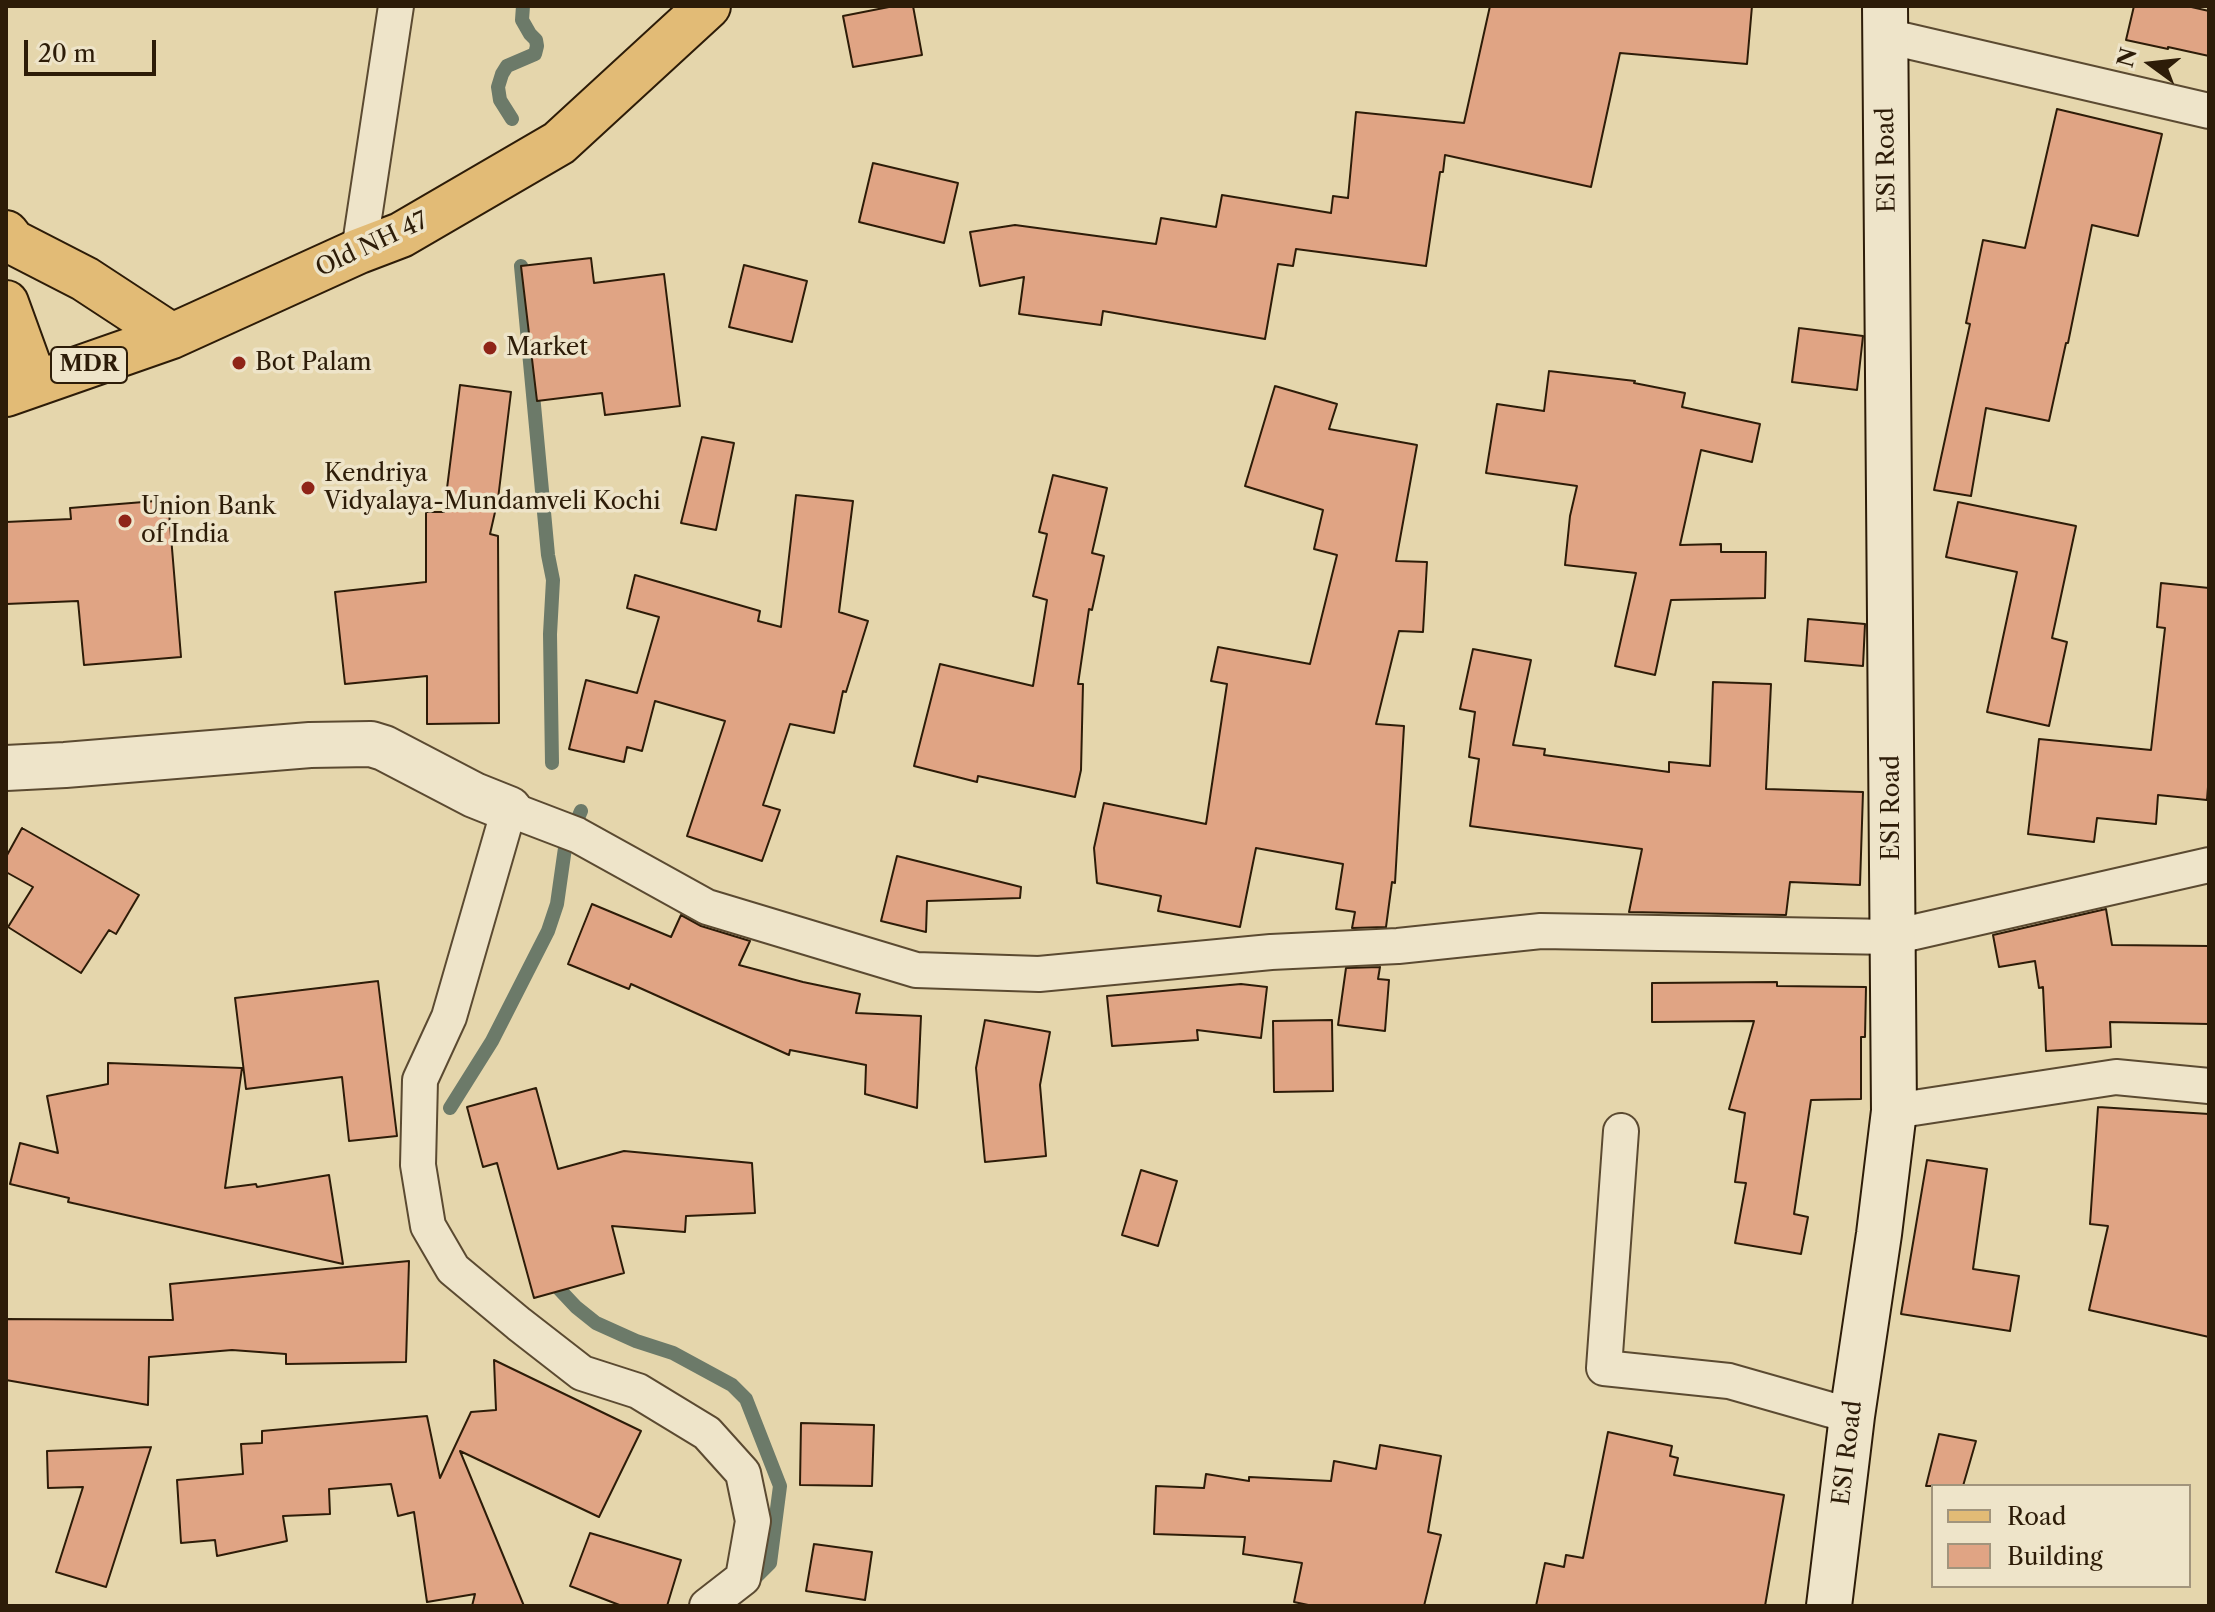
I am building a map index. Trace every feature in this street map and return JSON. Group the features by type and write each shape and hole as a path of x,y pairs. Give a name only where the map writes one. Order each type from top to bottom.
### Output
{"main road":[{"name":"Old NH 47","path":"172,336 401,235 559,143 708,6"},
{"name":"ESI Road","path":"1829,1606 1894,1111 1886,21"},
{"path":"6,233 13,242 85,279 172,336"},
{"path":"6,303 21,389"},
{"name":"MDR","path":"21,389 172,336"},
{"path":"6,768 310,745 371,744 509,809"}],"street":[{"path":"359,251 396,6"},
{"path":"1886,21 2209,111"},
{"path":"707,1606 743,1578 753,1521 743,1473 707,1433 638,1391 582,1373 519,1324 453,1269 428,1226 418,1165 420,1080 449,1017 509,809 577,835 707,907 916,970 1039,974 1271,952 1398,946 1541,931 1893,937 2209,865"},
{"path":"1894,1111 2116,1077 2209,1086"},
{"path":"1621,1131 1604,1368 1729,1381 1852,1416"}],"building":[{"path":"894,6 913,6 922,55 853,67 843,16"},
{"path":"1490,6 1752,6 1747,64 1620,53 1591,187 1445,155 1426,266 1296,249 1293,266 1278,264 1265,339 1103,311 1101,325 1019,314 1024,277 980,286 970,232 1015,225 1156,244 1161,218 1216,227 1222,195 1331,213 1333,196 1348,198 1356,112 1464,123"},
{"path":"2134,6 2187,6 2209,11 2209,56 2126,40"},
{"path":"2057,109 2162,134 2138,236 2092,225 2049,421 1986,408 1971,496 1934,490 1970,324 1966,323 1983,240 2025,248"},
{"path":"873,163 958,183 944,243 859,222"},
{"path":"591,258 594,283 664,274 680,406 605,415 602,393 537,401 521,266"},
{"path":"744,265 807,281 792,342 729,327"},
{"path":"1799,328 1863,336 1857,390 1792,382"},
{"path":"1549,371 1635,381 1685,393 1682,407 1760,424 1752,462 1701,450 1680,545 1721,544 1721,552 1766,552 1765,598 1671,600 1655,675 1615,666 1636,573 1565,565 1570,516 1577,486 1486,473 1497,404 1544,411"},
{"path":"460,385 511,392 498,499 490,534 498,536 499,723 427,724 427,676 345,684 335,592 426,582 426,512 444,512"},
{"path":"1275,386 1337,404 1329,429 1417,445 1396,561 1427,562 1423,632 1399,631 1376,724 1404,726 1395,883 1392,882 1386,927 1352,928 1355,912 1336,909 1343,864 1256,848 1240,927 1158,911 1161,896 1097,883 1094,848 1104,803 1206,824 1227,684 1211,681 1218,647 1310,664 1337,555 1314,549 1323,510 1245,486"},
{"path":"702,437 734,443 716,530 681,523"},
{"path":"1053,475 1107,488 1092,553 1104,556 1092,610 1089,609 1078,684 1083,684 1081,770 1075,797 978,776 977,782 914,766 940,664 1033,686 1047,600 1033,596 1047,534 1039,532"},
{"path":"796,495 853,501 839,612 868,621 846,692 843,691 834,733 790,724 763,805 780,810 762,861 687,836 725,721 655,701 642,751 627,747 624,762 569,749 586,680 637,693 659,617 627,608 635,575 760,611 758,621 781,627"},
{"path":"168,500 181,657 84,665 78,601 6,604 6,522 71,519 70,508"},
{"path":"1958,502 2076,526 2052,638 2067,642 2049,726 1987,712 2017,572 1946,557"},
{"path":"2161,583 2209,588 2207,800 2158,795 2156,824 2097,818 2094,842 2028,834 2039,739 2151,750 2165,628 2157,627"},
{"path":"1808,619 1865,624 1863,666 1805,661"},
{"path":"1473,649 1531,660 1513,745 1545,749 1544,755 1669,772 1669,762 1710,766 1713,682 1771,684 1766,789 1863,792 1860,885 1790,882 1786,915 1629,912 1642,849 1470,826 1479,759 1469,757 1475,712 1460,709"},
{"path":"22,828 139,895 116,934 109,930 81,973 8,927 33,887 6,872 6,857"},
{"path":"897,856 1021,887 1020,898 927,901 926,932 881,921"},
{"path":"592,904 671,937 681,915 701,926 750,941 739,965 860,994 856,1013 921,1016 917,1108 865,1094 866,1065 790,1050 789,1055 631,984 629,989 568,964"},
{"path":"2106,909 2112,945 2209,946 2209,1024 2110,1022 2111,1047 2046,1051 2043,987 2039,988 2035,961 1999,967 1993,935"},
{"path":"1380,967 1378,979 1389,980 1385,1031 1338,1025 1346,968"},
{"path":"378,981 397,1136 349,1141 342,1077 246,1089 235,998"},
{"path":"1777,982 1777,986 1866,987 1865,1037 1861,1037 1861,1099 1811,1100 1794,1214 1808,1217 1801,1254 1735,1243 1746,1183 1735,1182 1745,1113 1729,1109 1754,1021 1652,1022 1652,983"},
{"path":"1241,984 1267,987 1261,1038 1197,1030 1198,1040 1112,1046 1107,996"},
{"path":"985,1020 1050,1032 1040,1085 1046,1156 985,1162 976,1068"},
{"path":"1332,1020 1333,1091 1274,1092 1273,1021"},
{"path":"108,1063 242,1068 225,1188 256,1184 257,1187 329,1175 343,1264 68,1202 69,1198 10,1184 20,1143 58,1153 47,1096 108,1084"},
{"path":"536,1088 558,1169 624,1151 752,1163 755,1213 686,1216 685,1232 612,1226 624,1273 534,1298 497,1163 483,1167 467,1107"},
{"path":"2098,1107 2209,1114 2209,1337 2089,1310 2108,1226 2090,1224"},
{"path":"1927,1160 1987,1169 1973,1269 2019,1276 2010,1331 1901,1314"},
{"path":"1141,1170 1177,1181 1158,1246 1122,1235"},
{"path":"409,1261 406,1362 286,1364 286,1354 232,1350 149,1357 148,1405 6,1380 6,1319 173,1320 170,1284"},
{"path":"494,1360 641,1431 599,1517 460,1451 524,1606 472,1606 475,1594 427,1602 414,1512 398,1516 391,1484 329,1489 330,1514 283,1516 287,1541 217,1556 215,1540 181,1543 177,1480 243,1474 241,1444 262,1443 262,1431 427,1416 440,1478 471,1412 496,1410"},
{"path":"801,1423 874,1425 872,1486 800,1485"},
{"path":"1608,1432 1672,1446 1670,1456 1678,1458 1674,1475 1784,1495 1765,1606 1536,1606 1545,1563 1564,1567 1566,1555 1583,1558"},
{"path":"1939,1434 1976,1441 1964,1484 1926,1486"},
{"path":"1380,1445 1441,1456 1428,1532 1441,1535 1424,1606 1313,1606 1294,1602 1302,1563 1243,1554 1245,1537 1154,1534 1156,1486 1204,1488 1206,1474 1249,1481 1249,1477 1331,1481 1334,1461 1376,1469"},
{"path":"151,1447 106,1587 56,1572 83,1487 48,1488 47,1451"},
{"path":"590,1533 681,1560 667,1606 622,1606 570,1586"},
{"path":"814,1544 872,1552 865,1600 806,1591"}],"waterway":[{"path":"512,119 500,100 498,87 502,74 507,66 535,54 537,46 522,20 523,6"},
{"path":"521,266 548,555 553,580 550,634 552,763"},
{"path":"450,1108 492,1041 548,931 557,904 565,848 581,811"},
{"path":"560,1290 596,1323 673,1353 732,1385 746,1399 780,1486 770,1563 748,1585"}],"place":[{"name":"Market","path":"490,348"},
{"name":"Bot Palam","path":"239,363"},
{"name":"Kendriya Vidyalaya-Mundamveli Kochi","path":"308,488"},
{"name":"Union Bank of India","path":"125,521"}]}
